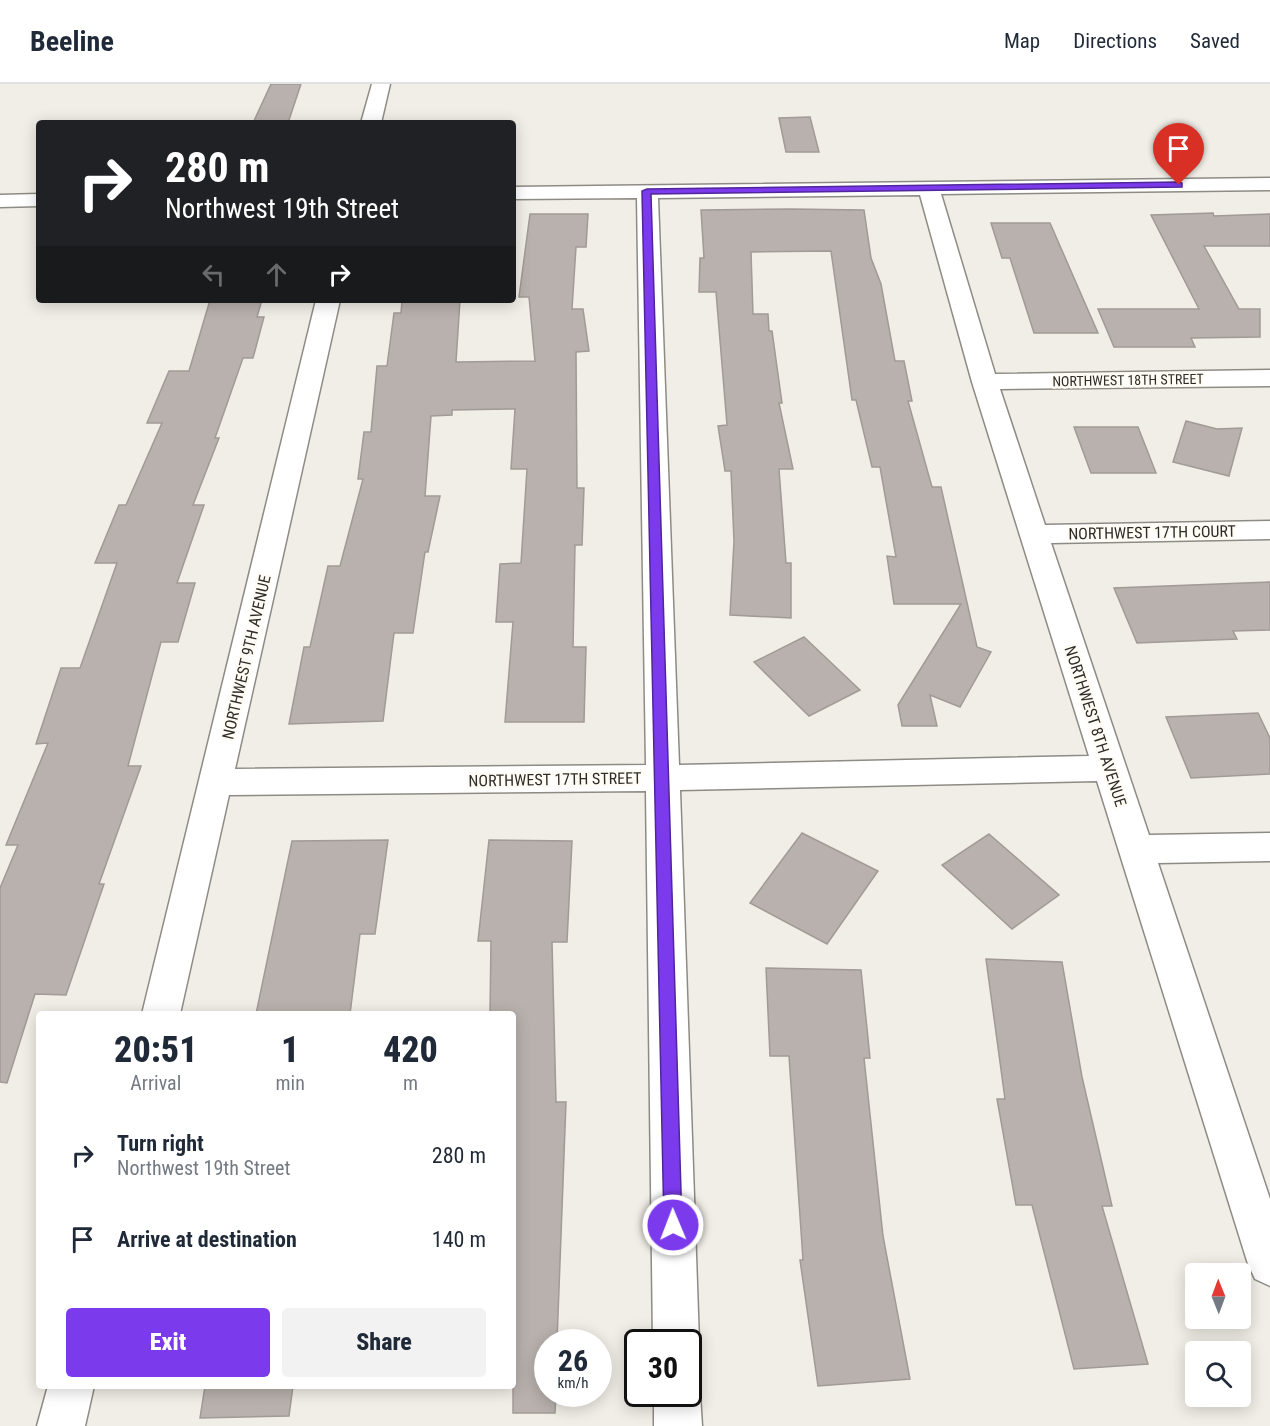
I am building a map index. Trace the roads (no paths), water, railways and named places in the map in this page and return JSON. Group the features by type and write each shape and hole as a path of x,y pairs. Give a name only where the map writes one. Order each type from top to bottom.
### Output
{"street":[{"path":"372,120 381,84"},
{"path":"516,193 1270,184"},
{"name":"NORTHWEST 8TH AVENUE","path":"928,188 985,382 1270,1264"},
{"path":"647,191 676,1329"},
{"path":"0,201 36,200"},
{"name":"NORTHWEST 9TH AVENUE","path":"162,1011 327,303"},
{"name":"NORTHWEST 18TH STREET","path":"985,382 1270,378"},
{"name":"NORTHWEST 17TH COURT","path":"1034,534 1270,530"},
{"name":"NORTHWEST 17TH STREET","path":"217,782 663,778 1110,768"},
{"path":"1136,849 1270,847"},
{"path":"61,1426 70,1389"},
{"path":"677,1407 678,1426"}]}
